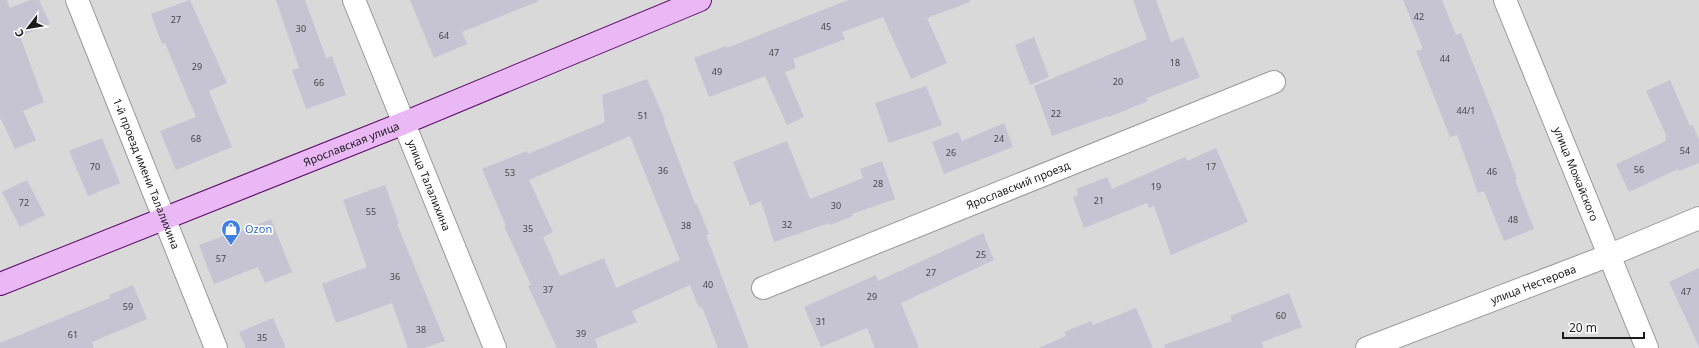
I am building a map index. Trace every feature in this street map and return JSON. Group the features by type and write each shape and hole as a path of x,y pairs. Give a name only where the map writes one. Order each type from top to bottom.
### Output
{"street":[{"name":"1-й проезд имени Талалихина","path":"77,0 216,348"},
{"name":"улица Талалихина","path":"354,0 495,348"},
{"name":"Ярославская улица","path":"0,284 165,220 700,0"},
{"name":"улица Можайского","path":"1505,0 1647,348"},
{"name":"Ярославский проезд","path":"763,288 1274,82"},
{"name":"улица Нестерова","path":"1367,348 1610,255 1699,218"}],"shaded area":[{"path":"0,0 1699,0 1699,348 0,348"}],"building":[{"path":"0,0 7,0 10,8 30,0 39,0 50,24 20,36 44,102 23,111 36,140 15,149 1,119 0,120"},
{"path":"190,0 227,83 209,91 232,147 176,170 160,131 196,117 165,43 162,44 151,14"},
{"path":"276,0 305,0 326,58 332,56 346,95 306,109 292,70 299,68"},
{"path":"410,0 539,1 462,32 467,44 434,58"},
{"path":"848,0 970,0 970,2 927,18 947,63 911,79 883,17 842,32 845,39 793,59 796,68 785,72 804,117 787,125 765,76 709,97 694,58 726,46 727,48"},
{"path":"1133,0 1156,0 1171,42 1183,37 1200,77 1147,98 1148,101 1109,117 1108,116 1052,136 1034,86 1147,39"},
{"path":"1403,0 1442,0 1456,35 1461,33 1495,119 1517,179 1515,180 1534,229 1504,241 1484,191 1478,193 1457,135 1450,137 1416,51 1423,49"},
{"path":"1034,37 1049,77 1030,85 1015,45"},
{"path":"647,79 665,120 664,121 695,204 697,204 709,234 706,235 749,348 718,348 702,307 699,308 690,285 632,311 637,322 595,339 598,348 557,348 528,286 531,285 504,226 506,226 482,169 527,151 528,154 605,122 602,95","holes":["630,136 680,260 616,288 604,258 560,276 543,237 553,232 529,180"]},
{"path":"1670,80 1690,126 1693,125 1699,140 1699,163 1679,171 1678,169 1629,192 1616,164 1666,141 1665,137 1667,137 1646,91"},
{"path":"926,86 942,125 889,143 875,103"},
{"path":"1004,123 1013,147 944,174 932,142 958,132 962,141"},
{"path":"102,138 120,183 88,196 69,151"},
{"path":"787,141 810,199 863,178 860,169 882,161 895,199 852,214 853,216 830,225 829,223 774,242 761,201 750,206 733,162"},
{"path":"1216,148 1248,222 1171,255 1154,206 1149,208 1147,203 1084,228 1073,197 1078,195 1076,189 1107,177 1112,189 1185,157 1187,161"},
{"path":"27,180 45,215 20,227 2,192"},
{"path":"385,185 399,224 397,224 445,341 424,348 408,348 392,303 336,323 322,284 367,267 343,200"},
{"path":"271,219 292,272 265,283 258,267 214,284 199,245 229,234 230,236"},
{"path":"983,233 994,260 901,303 919,348 875,348 867,328 821,347 804,307 876,275 878,281"},
{"path":"1699,268 1699,347 1669,282"},
{"path":"133,285 147,319 92,342 94,348 0,348 0,343 110,298 109,295"},
{"path":"1289,293 1302,327 1262,342 1264,348 1165,348 1164,345 1232,321 1230,316"},
{"path":"1136,308 1153,348 1039,348 1066,336 1064,332 1091,321 1093,325"},
{"path":"273,318 286,348 246,348 239,332"}],"place":[{"name":"Ozon","path":"231,246"}]}
